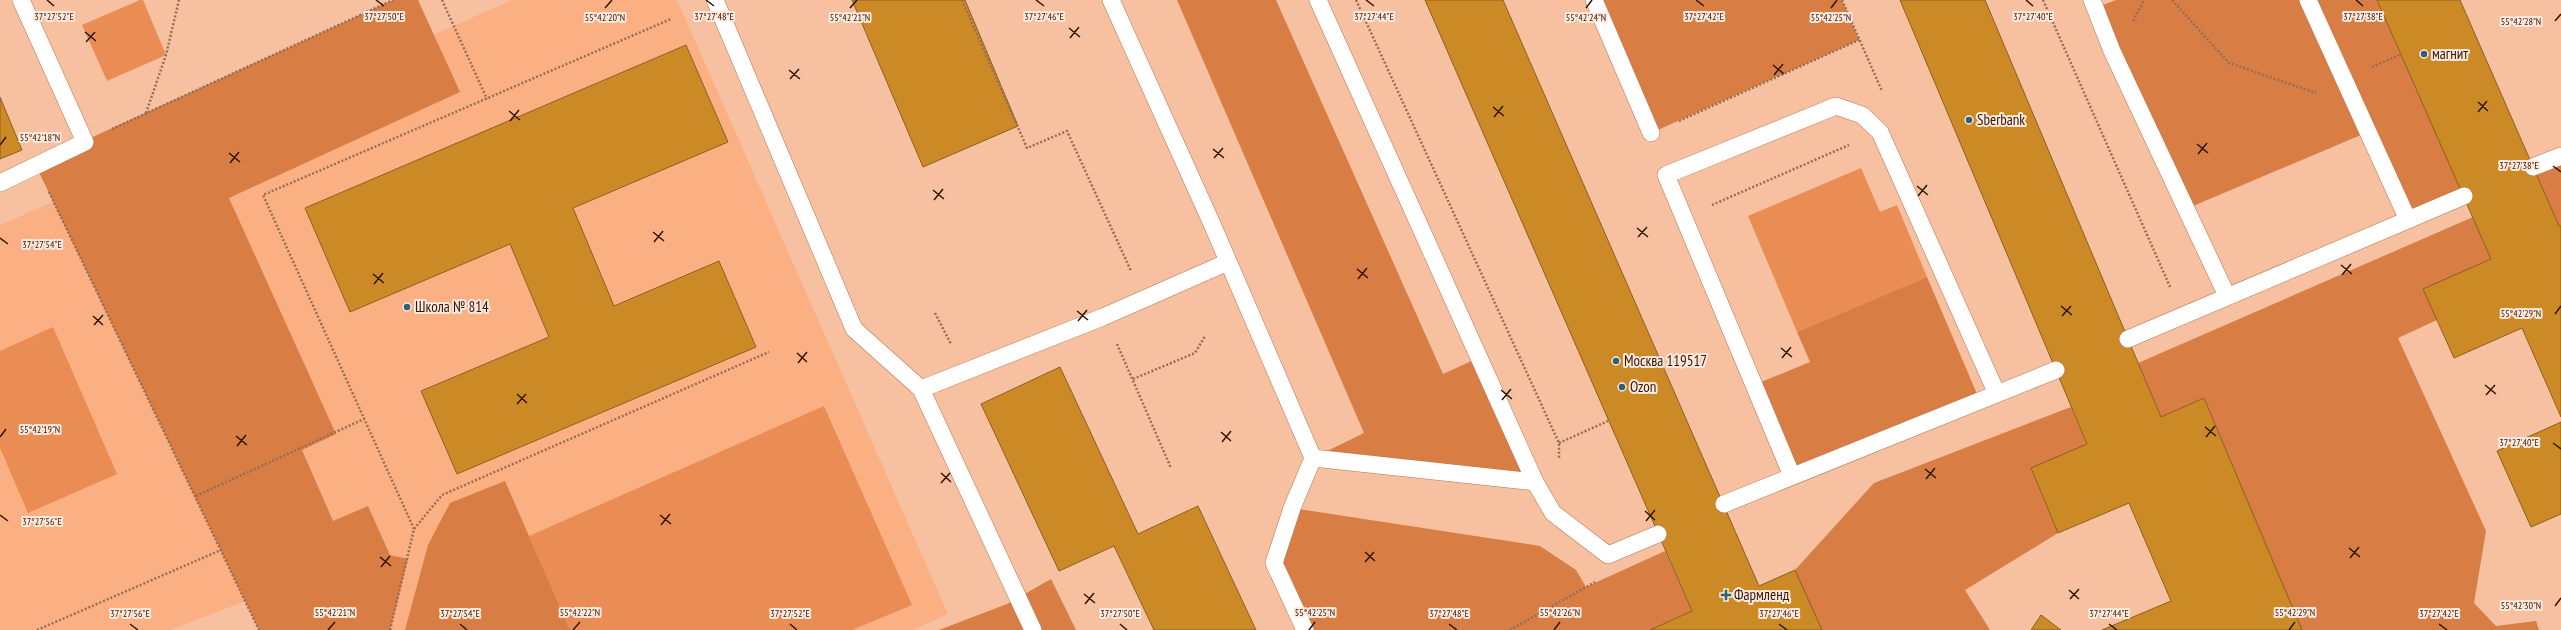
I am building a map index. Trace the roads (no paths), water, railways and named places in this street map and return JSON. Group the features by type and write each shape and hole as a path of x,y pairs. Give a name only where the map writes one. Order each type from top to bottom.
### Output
{"lane":[{"path":"0,182 85,142 21,0"},
{"path":"715,0 854,329 921,389 1033,630"},
{"path":"1111,0 1228,262 1313,458 1292,508 1274,563 1305,630"},
{"path":"1318,0 1535,482 1553,513 1608,555 1658,534"},
{"path":"1594,0 1651,133"},
{"path":"2092,0 2112,51 2227,296"},
{"path":"2308,0 2408,220"},
{"path":"1792,476 1666,175 1836,106 1862,115 1880,132 1997,394"},
{"path":"2533,167 2561,156"},
{"path":"2128,340 2182,315 2464,196"},
{"path":"921,389 1103,317 1228,262"},
{"path":"1724,504 2056,370"},
{"path":"1313,458 1535,482"}],"place":[{"name":"магнит","path":"2424,54"},
{"name":"Sberbank","path":"1969,120"},
{"name":"Школа № 814","path":"407,307"},
{"name":"Москва 119517","path":"1616,361"},
{"name":"Ozon","path":"1622,387"},
{"name":"Фармленд","path":"1726,595"}]}
